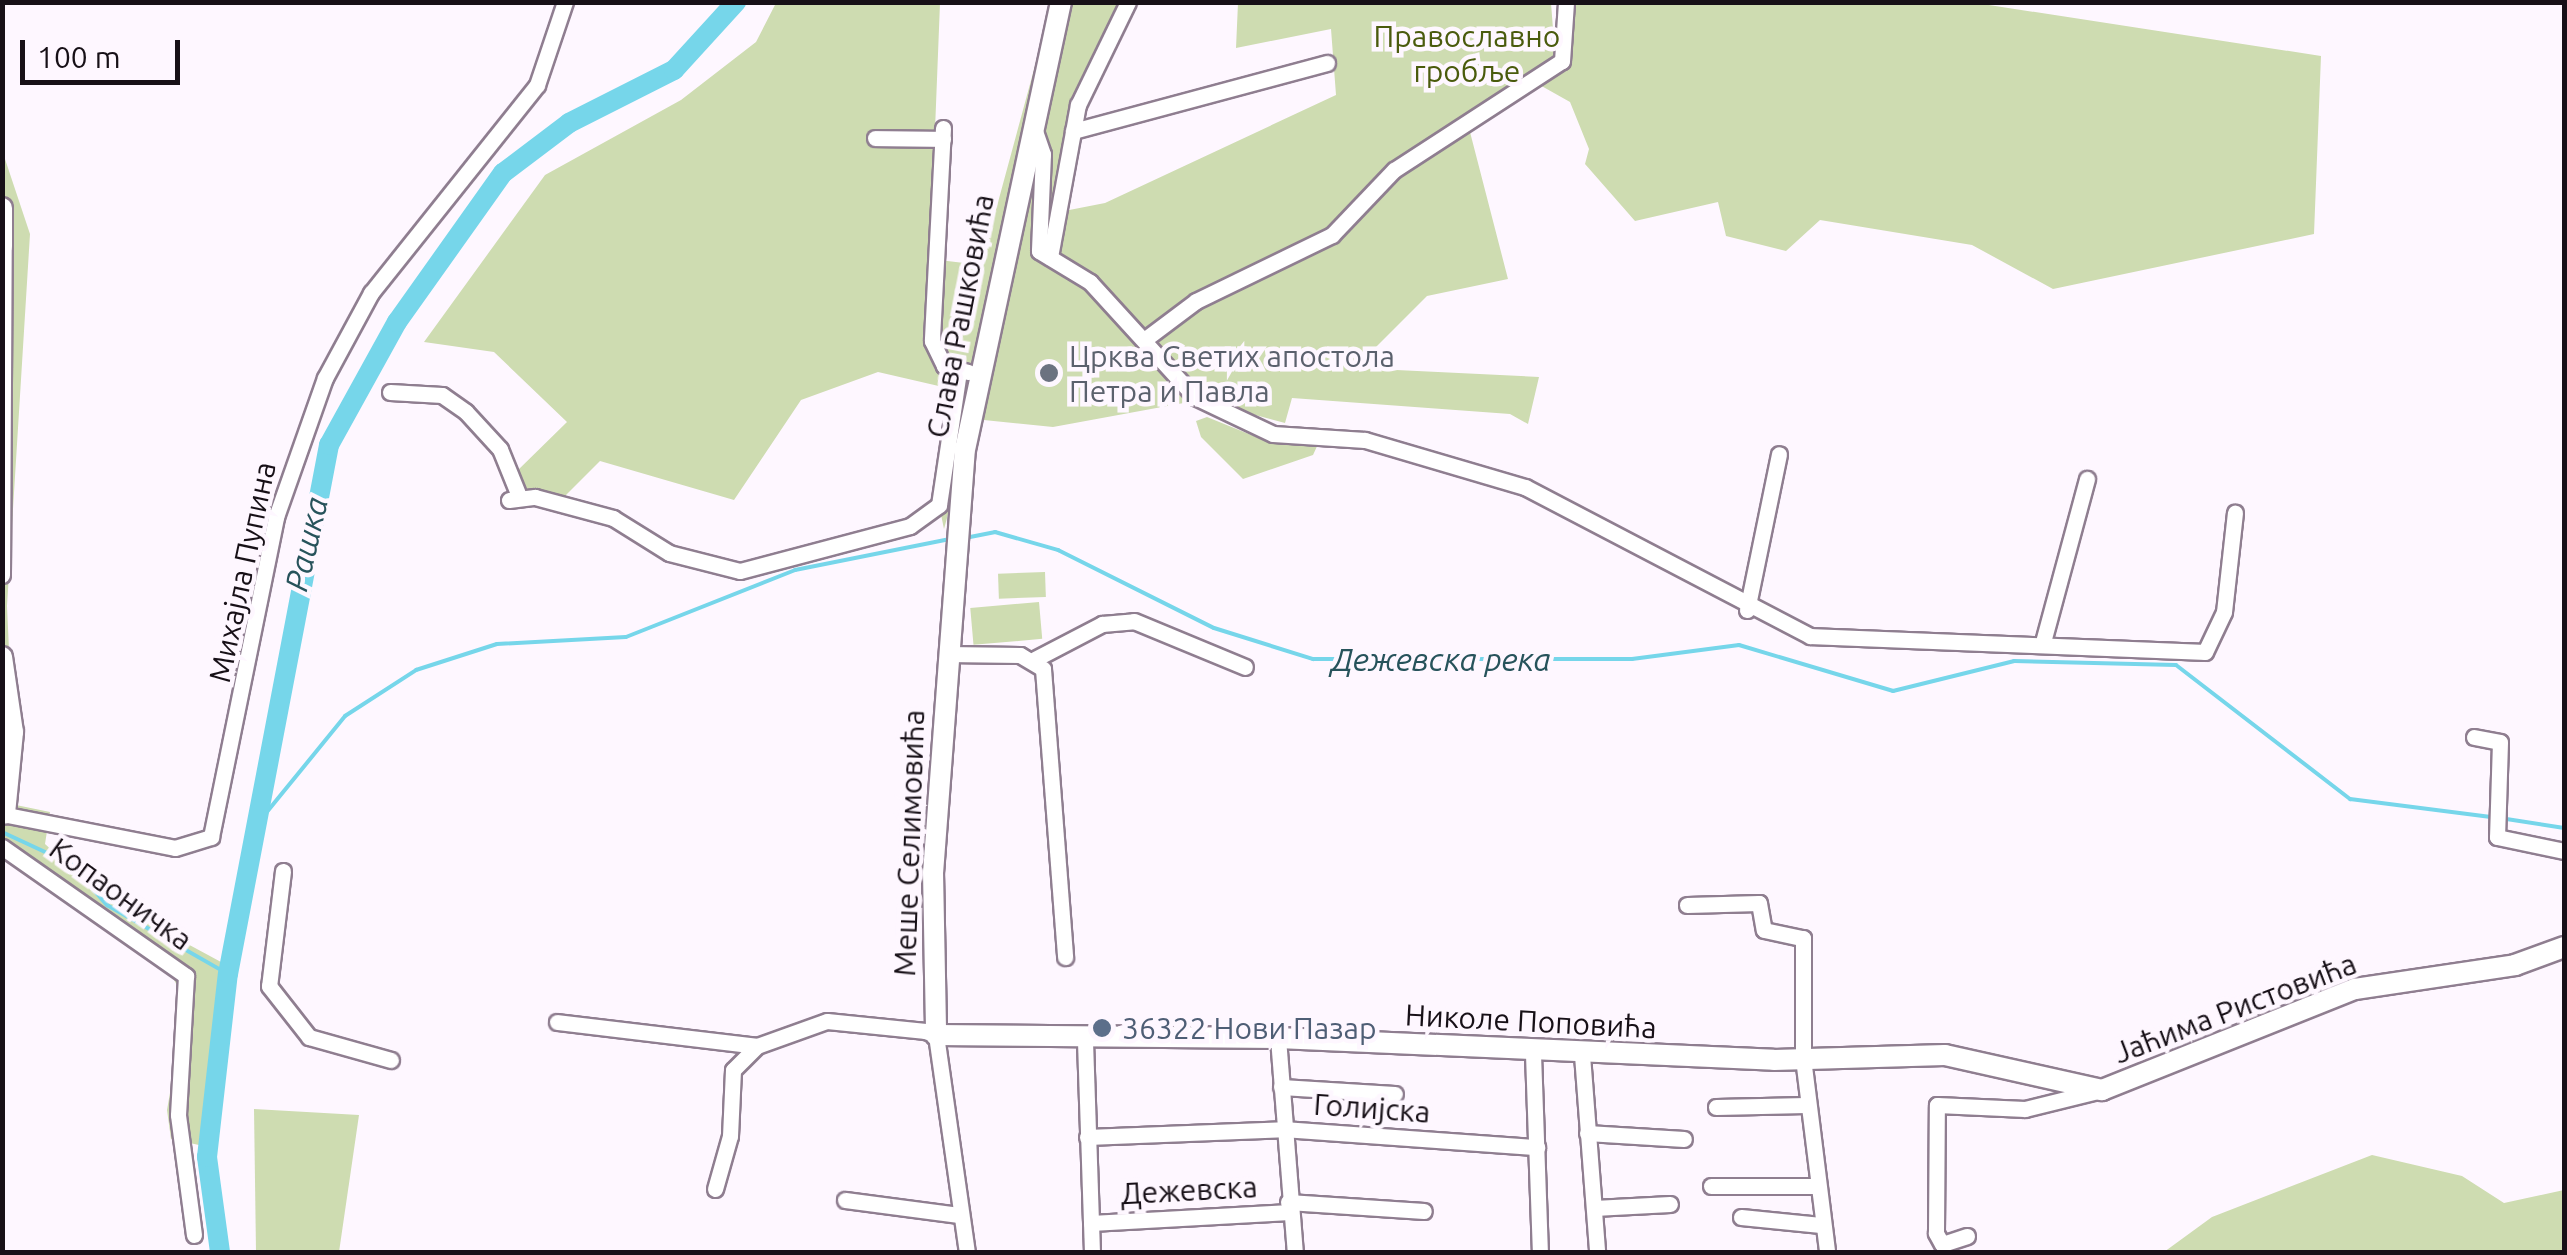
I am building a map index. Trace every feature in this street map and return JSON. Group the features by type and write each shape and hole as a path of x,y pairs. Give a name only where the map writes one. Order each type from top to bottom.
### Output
{"main road":[{"name":"Слава Рашковића","path":"952,572 966,372 1061,2"},
{"path":"2,208 3,244"},
{"name":"Меше Селимовића","path":"936,1035 933,872 952,572"},
{"path":"2,657 8,723 3,818"},
{"name":"Јаћима Ристовића","path":"1803,1058 1945,1056 2102,1090 2355,989 2516,964 2564,947"},
{"name":"Николе Поповића","path":"936,1035 1085,1041 1278,1038 1533,1054 1803,1058"}],"street":[{"name":"Михајла Пупина","path":"3,818 176,848 211,838 276,517 319,394 371,293 537,85 565,2"},
{"path":"1128,2 1103,39 1073,131 1050,257 1144,340 1195,397 1236,422 1365,440 1524,486 1660,552 1747,610 1852,644 2043,642 2205,652 2226,602 2235,513"},
{"path":"1144,340 1196,302 1332,235 1394,170 1562,61 1566,2"},
{"path":"1073,131 1327,63"},
{"name":"Слава Рашковића","path":"1031,121 1042,154 1039,250 1050,257"},
{"name":"Слава Рашковића","path":"390,392 442,395 466,412 500,448 514,498 613,518 669,553 740,571 910,526 939,505 966,372 940,362 932,342 943,133 875,138"},
{"path":"2,575 3,244"},
{"path":"1747,610 1780,454"},
{"path":"2043,642 2087,478"},
{"path":"947,654 1035,659 1102,624 1134,621 1246,668"},
{"path":"1035,659 1065,957"},
{"path":"2474,737 2500,742 2497,837 2564,851"},
{"name":"Копаоничка","path":"2,847 186,976 178,1115 194,1235"},
{"path":"282,872 268,986 308,1037 391,1060"},
{"path":"1687,905 1759,903 1764,930 1804,938 1806,1105 1827,1252"},
{"path":"558,1022 757,1046 827,1021 936,1035"},
{"name":"Меше Селимовића","path":"936,1035 967,1252"},
{"name":"Голијска","path":"1278,1038 1294,1252"},
{"name":"Дежевска","path":"1085,1041 1092,1252"},
{"path":"715,1189 730,1136 729,1084 757,1046"},
{"path":"1533,1054 1540,1252"},
{"path":"1582,1055 1597,1252"},
{"name":"Голијска","path":"1281,1087 1394,1094"},
{"name":"Јаћима Ристовића","path":"1966,1236 1942,1244 1936,1233 1937,1105 2024,1109 2102,1090"},
{"path":"1716,1106 1806,1105"},
{"name":"Дежевска","path":"1087,1137 1284,1129"},
{"name":"Голијска","path":"1284,1129 1537,1147"},
{"path":"1587,1133 1684,1139"},
{"path":"1711,1186 1815,1186"},
{"path":"845,1200 959,1215"},
{"path":"1594,1208 1670,1204"},
{"path":"1289,1207 1424,1212"},
{"name":"Дежевска","path":"1092,1223 1289,1207"},
{"path":"1741,1217 1821,1225"}],"green space":[{"path":"1571,2 1976,3 2321,56 2314,234 2053,289 1972,245 1820,220 1786,251 1726,236 1718,202 1635,221 1585,164 1589,149 1570,102 1538,84 1571,60"},
{"name":"Православно гробље","path":"776,3 940,3 935,130 947,131 939,260 981,265 1052,3 1128,3 1107,32 1054,213 1105,203 1336,95 1331,29 1236,48 1238,3 1551,3 1555,55 1384,167 1389,183 1470,132 1508,279 1427,296 1355,368 1539,377 1528,424 1510,414 1292,398 1285,423 1200,400 1053,427 974,419 944,529 939,505 956,390 878,372 801,400 734,500 600,461 564,497 520,488 516,472 567,422 494,352 424,342 545,175 681,100 756,42"},
{"path":"2,150 30,234 7,606 16,805 50,812 45,844 108,901 221,962 199,1145 171,1139 167,1110 186,1002 167,967 3,859"},
{"path":"1207,417 1271,443 1319,442 1313,455 1243,479 1201,437 1196,421"},
{"path":"1045,572 1046,597 999,599 998,574"},
{"path":"1039,602 1042,639 973,645 970,608"},
{"path":"254,1109 359,1115 339,1252 256,1252"},
{"path":"2372,1155 2462,1176 2504,1203 2564,1190 2564,1252 2164,1252 2212,1217"}],"waterway":[{"name":"Рашка","path":"220,1252 207,1157 228,974 329,445 397,322 503,173 569,123 674,70 736,2"},
{"name":"Дежевска река","path":"965,538 995,532 1058,550 1214,628 1313,659 1632,659 1739,645 1893,691 2014,661 2176,665 2350,799 2491,817"},
{"name":"Дежевска река","path":"253,829 345,716 416,670 497,644 626,637 795,570 950,539"},
{"name":"Дежевска река","path":"2500,818 2564,828"},
{"path":"2,832 71,864 107,905 228,974"}],"place":[{"name":"Црква Светих апостола Петра и Павла","path":"1049,373"},
{"name":"36322 Нови Пазар","path":"1102,1028"}]}
